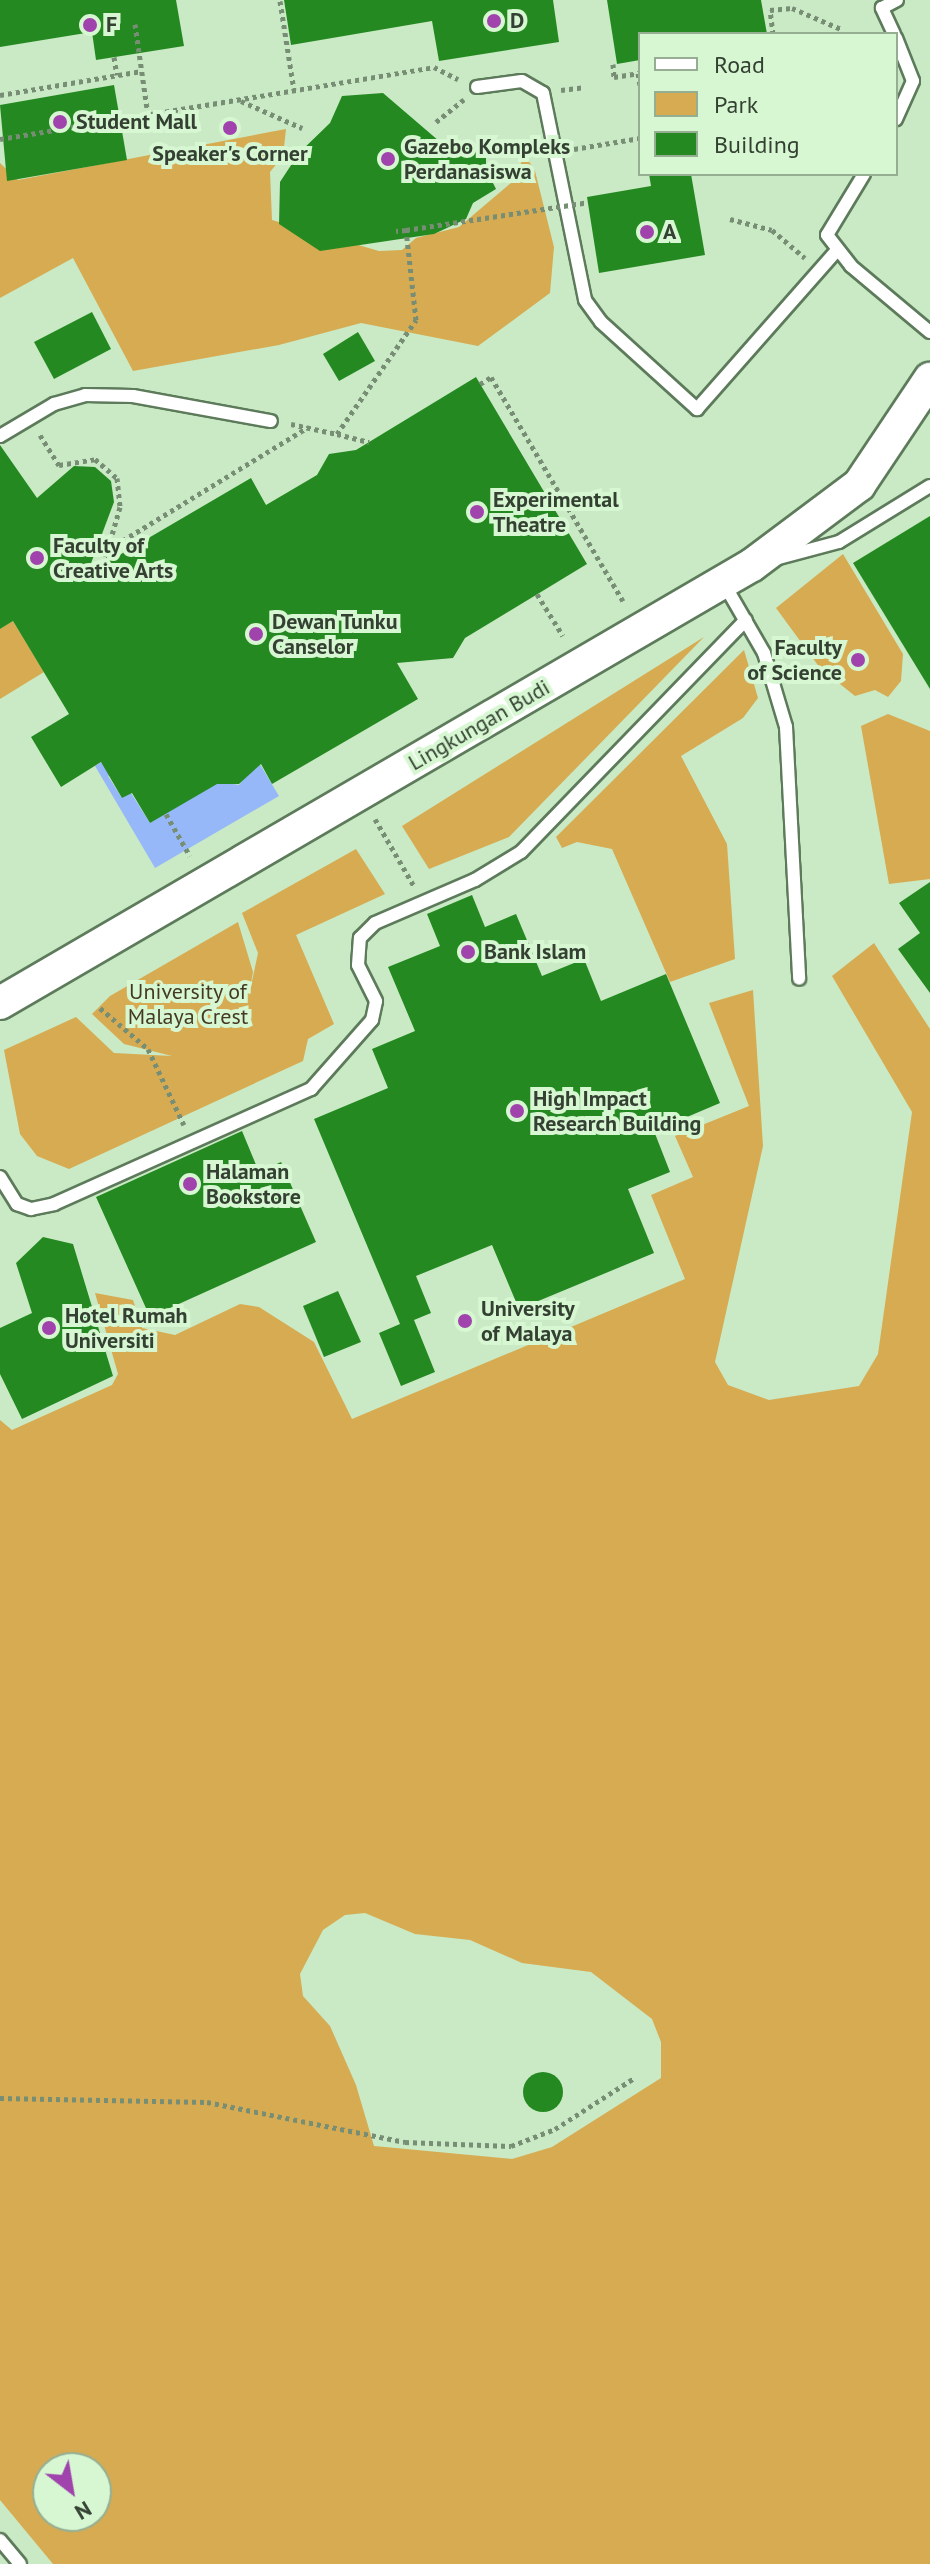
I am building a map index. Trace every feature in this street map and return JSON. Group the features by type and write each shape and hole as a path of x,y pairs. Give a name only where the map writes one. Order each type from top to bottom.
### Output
{"street":[{"name":"Lingkungan Budi","path":"0,1003 752,565 859,485 924,389"}],"lane":[{"path":"893,32 882,8 897,0"},
{"path":"898,44 913,81 898,115"},
{"path":"477,87 522,81 537,86 547,101 580,287 591,311 697,409 837,250"},
{"path":"863,176 827,235 837,250 930,332"},
{"path":"0,436 29,417 68,398 104,394 271,421"},
{"path":"752,565 839,542 930,486"},
{"path":"723,582 746,620 778,688 786,727 799,979"},
{"path":"0,1177 7,1195 31,1209 297,1099 340,1062 372,1020 376,1001 358,965 360,938 375,923 521,852 746,620"},
{"path":"0,2540 20,2564"}],"path":[{"path":"280,1 294,90"},
{"path":"773,32 770,10 792,8 841,29"},
{"path":"135,24 148,115"},
{"path":"114,57 117,75"},
{"path":"613,64 614,77 638,73"},
{"path":"0,139 434,67"},
{"path":"0,95 142,71"},
{"path":"436,122 477,87"},
{"path":"239,100 302,128"},
{"path":"556,152 638,138"},
{"path":"396,231 588,202"},
{"path":"730,219 772,230 819,270"},
{"path":"337,434 416,320 406,230"},
{"path":"480,384 491,377 623,601"},
{"path":"29,417 59,465 95,459 117,478 120,507 103,566"},
{"path":"271,421 309,426 369,442"},
{"path":"109,549 309,426"},
{"path":"537,594 563,636"},
{"path":"358,796 392,841 422,901"},
{"path":"166,814 187,852"},
{"path":"100,1008 148,1049 193,1144"},
{"path":"0,2098 207,2102 405,2142 511,2146 555,2129 634,2078"}],"green space":[{"path":"286,129 283,156 270,172 272,220 379,251 402,250 416,238 459,227 511,183 525,155 535,171 554,247 550,293 478,346 361,323 279,345 133,371 73,258 0,298 0,163 18,180"},
{"path":"843,554 903,654 901,681 888,697 875,690 855,696 820,668 776,608"},
{"path":"13,621 44,672 0,699 0,629"},
{"path":"704,637 509,837 429,869 402,826"},
{"path":"744,650 758,698 743,718 681,756 727,844 735,959 670,982 612,849 577,842 562,848 556,837"},
{"path":"888,714 930,731 930,879 889,884 861,726"},
{"name":"University of Malaya Crest","path":"356,849 385,894 296,935 334,1024 308,1039 303,1061 69,1169 37,1156 20,1134 4,1050 76,1017 114,1053 172,1056 124,1044 92,1014 110,996 238,922 253,972 248,1000 258,953 242,913"},
{"path":"874,943 930,1029 930,2564 53,2564 0,2500 0,1420 12,1430 112,1385 118,1374 95,1293 133,1300 142,1328 175,1335 240,1304 259,1307 314,1342 352,1419 685,1279 651,1195 693,1177 675,1136 749,1106 709,1003 753,990 763,1146 715,1362 728,1385 769,1400 859,1386 878,1354 912,1112 832,976","holes":["365,1913 415,1934 470,1940 522,1963 591,1972 652,2019 661,2042 661,2078 552,2147 512,2159 374,2146 356,2085 330,2026 303,1996 300,1974 323,1930 345,1915"]}],"water":[{"path":"110,757 117,770 108,776 122,798 131,793 150,823 215,781 239,785 258,761 279,796 155,868 95,766"}],"building":[{"name":"F","path":"0,0 176,0 184,46 96,60 92,32 0,47"},
{"path":"284,0 553,0 559,42 439,61 432,21 291,45"},
{"path":"607,0 761,0 767,32 638,32 638,60 617,64"},
{"name":"Student Mall","path":"114,85 127,160 7,181 0,105"},
{"path":"383,93 453,153 451,140 486,150 486,169 496,189 473,203 466,219 434,234 320,251 279,224 280,182 299,153 330,123 342,96"},
{"name":"A","path":"649,176 691,176 705,255 599,273 587,197 651,186"},
{"path":"92,312 111,349 54,379 34,342"},
{"path":"358,332 375,361 339,381 323,354"},
{"path":"476,377 587,564 465,638 453,658 397,663 418,699 272,784 261,764 239,784 217,784 150,823 132,793 122,798 101,762 61,787 31,737 69,714 13,621 0,629 0,445 37,498 74,466 95,467 111,481 114,502 87,574 251,478 266,505 317,475 329,454 356,450"},
{"path":"930,516 930,689 853,563"},
{"path":"930,882 930,993 898,949 920,933 899,903"},
{"name":"High Impact Research Building","path":"472,895 485,927 516,914 542,976 584,959 601,1001 666,974 720,1103 654,1131 670,1172 628,1189 654,1253 519,1309 492,1245 416,1276 431,1313 414,1320 435,1372 401,1386 379,1333 400,1324 314,1119 388,1088 372,1049 415,1031 388,967 440,946 427,914"},
{"path":"242,1131 259,1172 281,1162 316,1242 150,1317 96,1197"},
{"name":"Hotel Rumah Universiti","path":"43,1237 73,1244 113,1376 22,1419 0,1374 0,1328 32,1313 16,1263"},
{"path":"338,1291 361,1342 324,1357 303,1306"},
{"path":"543,2072 557,2078 563,2092 557,2106 543,2112 529,2106 523,2092 529,2078"}],"place":[{"name":"D","path":"494,21"},
{"name":"F","path":"90,25"},
{"name":"Student Mall","path":"60,122"},
{"name":"Speaker's Corner","path":"230,128"},
{"name":"Gazebo Kompleks Perdanasiswa","path":"388,159"},
{"name":"A","path":"647,232"},
{"name":"Experimental Theatre","path":"477,512"},
{"name":"Faculty of Creative Arts","path":"37,558"},
{"name":"Dewan Tunku Canselor","path":"256,634"},
{"name":"Faculty of Science","path":"858,660"},
{"name":"Bank Islam","path":"468,952"},
{"name":"High Impact Research Building","path":"517,1111"},
{"name":"Halaman Bookstore","path":"190,1184"},
{"name":"University of Malaya","path":"465,1321"},
{"name":"Hotel Rumah Universiti","path":"49,1328"}]}
